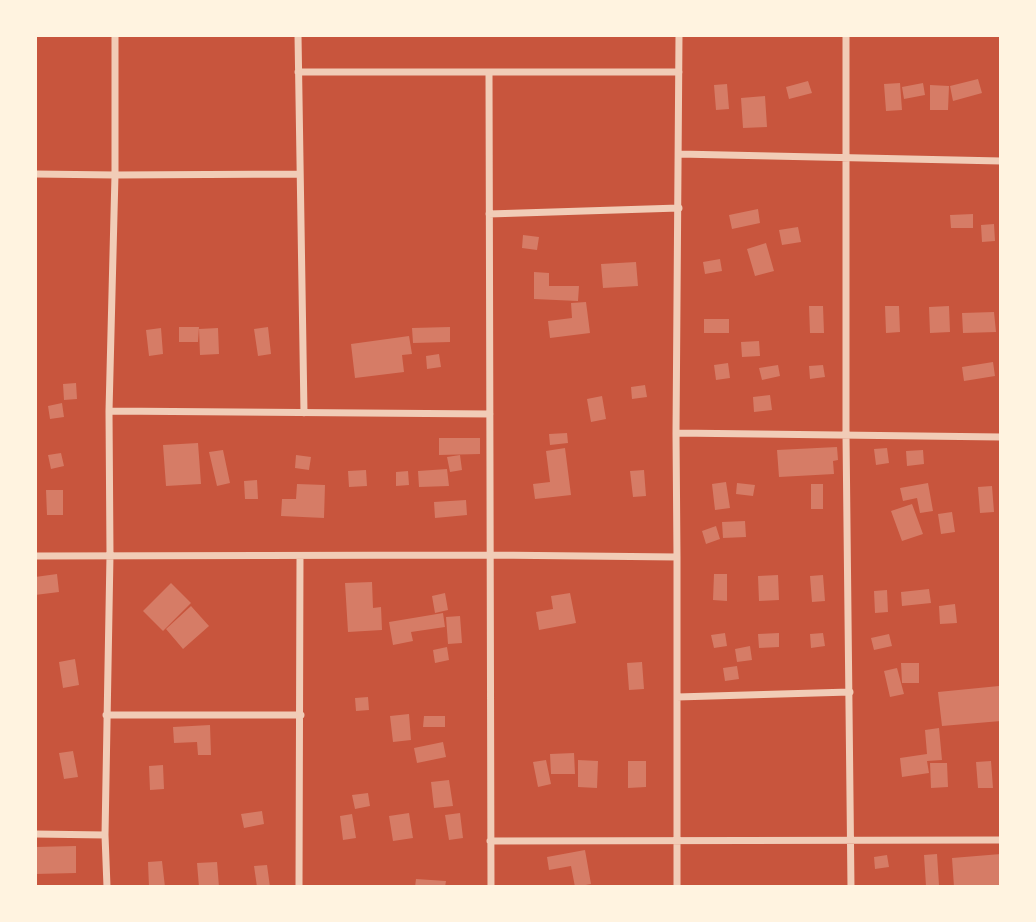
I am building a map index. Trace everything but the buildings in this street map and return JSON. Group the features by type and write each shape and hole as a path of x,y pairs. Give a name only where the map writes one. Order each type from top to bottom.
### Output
{"street":[{"path":"107,887 106,715 115,35"},
{"path":"298,35 304,413"},
{"path":"677,887 679,35"},
{"path":"846,35 846,435 852,887"},
{"path":"298,72 679,72"},
{"path":"489,72 491,887"},
{"path":"679,154 1001,162"},
{"path":"35,174 300,174"},
{"path":"489,214 679,208"},
{"path":"109,411 490,414"},
{"path":"676,433 1001,437"},
{"path":"35,556 677,557"},
{"path":"299,887 300,556"},
{"path":"677,696 850,692"},
{"path":"106,715 301,715"},
{"path":"35,834 105,835"},
{"path":"490,841 1001,840"}]}
